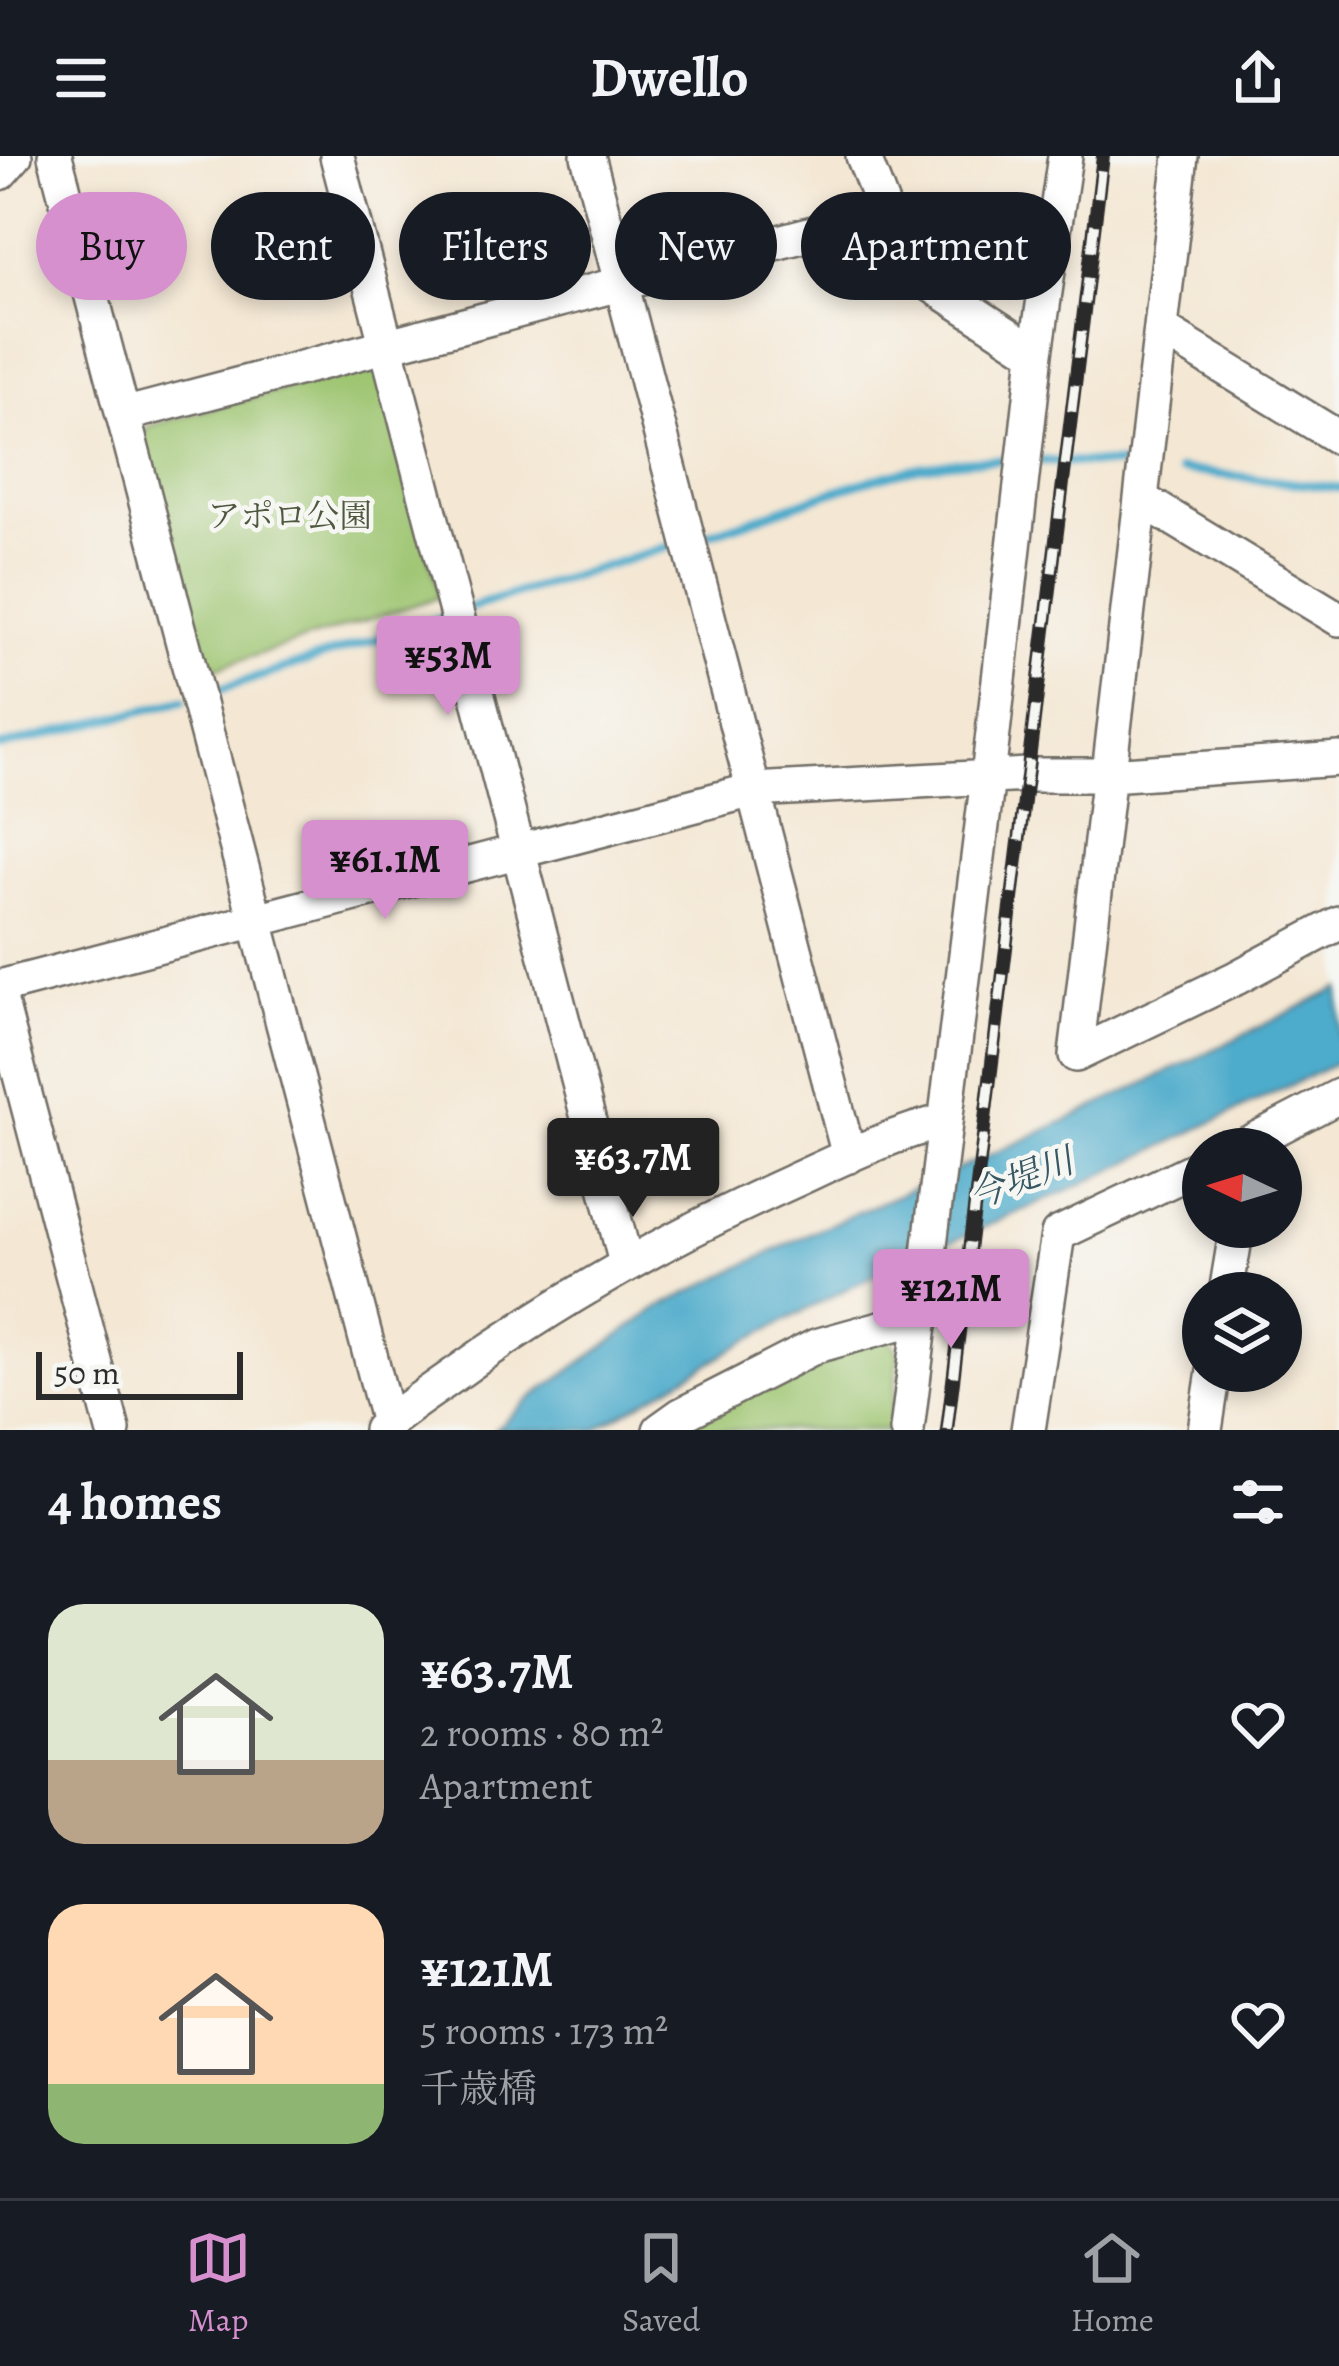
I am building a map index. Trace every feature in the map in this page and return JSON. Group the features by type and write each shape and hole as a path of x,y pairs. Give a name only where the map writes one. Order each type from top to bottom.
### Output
{"street":[{"path":"0,172 15,156"},
{"path":"55,156 384,1426 514,1331 704,1222 910,1129 944,1134"},
{"path":"337,156 626,1263"},
{"path":"588,156 615,261"},
{"path":"863,156 877,192"},
{"path":"907,1430 1036,353 1065,156"},
{"path":"1181,156 1076,1055 1339,923"},
{"path":"123,415 615,286"},
{"path":"625,300 849,1156"},
{"path":"955,300 1036,353"},
{"path":"1161,329 1339,438"},
{"path":"1141,499 1339,619"},
{"path":"0,987 753,790 1109,775 1339,759"},
{"path":"0,999 112,1430"},
{"path":"1277,1128 1339,1096"},
{"path":"1028,1430 1058,1234 1182,1175"},
{"path":"660,1430 816,1346 920,1317"},
{"path":"1205,1430 1211,1392"}],"green space":[{"name":"アポロ公園","path":"368,366 382,373 440,597 203,672 142,438 148,426"},
{"path":"888,1336 899,1353 890,1430 681,1430 784,1367"}],"water":[{"name":"今堤川","path":"1339,988 1339,1062 1201,1128 1182,1128 1182,1137 856,1284 595,1430 495,1430 530,1399 658,1308 810,1233 1143,1084"}],"waterway":[{"path":"705,535 891,474 968,461 1007,460"},
{"path":"1041,461 1129,465"},
{"path":"1180,470 1339,488"},
{"path":"469,608 674,545"},
{"path":"209,693 445,617"},
{"path":"0,747 184,700"}],"railway":[{"path":"947,1430 1103,156"}]}
